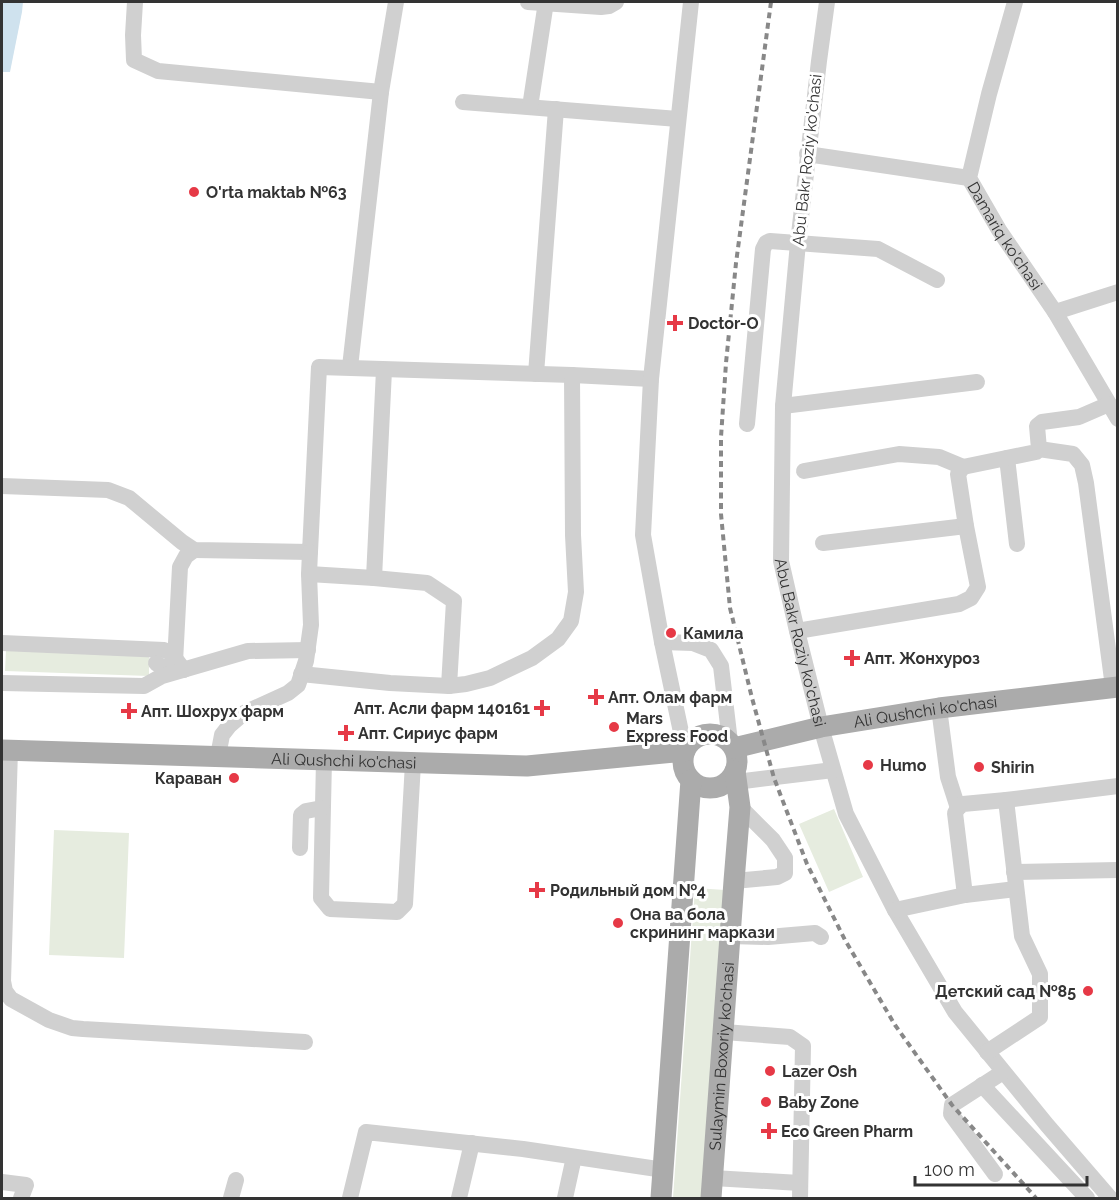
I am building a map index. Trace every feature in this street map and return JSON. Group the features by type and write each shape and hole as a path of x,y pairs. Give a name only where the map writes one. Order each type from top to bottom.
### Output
{"main road":[{"name":"Ali Qushchi ko'chasi","path":"6,750 527,766 685,751 697,737 705,734 723,737 732,745 821,727 939,708 1115,687"},
{"path":"685,751 684,766 691,780 699,785 716,787 736,777 737,756 732,745"},
{"name":"Sulaymin Boxoriy ko'chasi","path":"712,1188 740,807 736,777"},
{"path":"662,1198 691,780"},
{"path":"690,804 708,792 717,792 726,793 740,807"}],"street":[{"path":"135,2 134,60 158,71 381,92"},
{"path":"350,367 381,92 396,2"},
{"path":"528,2 602,7 616,2"},
{"path":"530,107 545,2"},
{"path":"685,751 643,535 651,379 691,2"},
{"name":"Abu Bakr Roziy ko'chasi","path":"827,2 807,154 783,406 781,561 797,631 846,814 895,910 954,1012 1110,1198"},
{"name":"Damariq ko'chasi","path":"1015,2 989,94 969,178 999,230 1055,312 1118,419"},
{"path":"463,102 678,119"},
{"path":"536,374 556,109"},
{"path":"807,154 969,178"},
{"path":"747,424 763,249 766,243 770,241 878,249 937,280"},
{"path":"1055,312 1118,292"},
{"path":"218,756 222,735 229,726 244,713 288,693 298,685 306,661 311,625 309,573 319,367 651,379"},
{"path":"374,578 384,370"},
{"path":"301,674 390,683 449,686 466,684 490,678 532,658 558,639 571,621 576,592 573,535 572,375"},
{"path":"783,406 977,382"},
{"path":"1039,450 1037,426 1042,423 1079,417 1109,404"},
{"path":"804,471 899,454 939,457 963,467 1039,450 1072,454 1082,465 1113,661 1115,687"},
{"path":"1007,458 1017,544"},
{"path":"797,631 959,604 971,598 978,587 958,474 963,467"},
{"path":"2,486 108,490 129,498 194,550 310,552"},
{"path":"823,543 966,526"},
{"path":"179,664 180,567 186,556 194,550"},
{"path":"309,573 427,584 454,600 449,686"},
{"path":"662,642 693,643 711,650 721,666 732,745"},
{"path":"2,643 164,650 171,653 179,664"},
{"path":"156,663 162,667 170,667 175,662 179,664 248,651 308,650"},
{"path":"2,683 144,686 179,664"},
{"path":"939,708 948,777 958,808"},
{"path":"6,750 3,981 5,991 11,999 49,1020 72,1028 305,1042"},
{"path":"324,760 321,898 330,909 397,912 405,904 413,763"},
{"path":"736,777 833,770"},
{"path":"965,895 955,813 963,804 1118,786"},
{"path":"987,1052 1040,1017 1040,974 1022,936 1006,800"},
{"path":"734,881 777,877 785,873 785,858 773,840 740,807"},
{"path":"300,848 301,815 306,810 322,808"},
{"path":"895,910 965,895 1015,881 1118,870"},
{"path":"730,936 768,937 815,933 821,937"},
{"path":"712,1188 800,1191 803,1046 790,1037 724,1032"},
{"path":"995,1174 951,1114 952,1105 1003,1072"},
{"path":"982,1085 1087,1198"},
{"path":"350,1198 366,1132 472,1143 664,1170"},
{"path":"459,1198 472,1143"},
{"path":"565,1198 574,1157"},
{"path":"231,1198 236,1180"},
{"path":"2,1182 26,1185 21,1198"}],"shaded area":[{"path":"6,650 149,654 149,676 5,671"},
{"path":"834,809 863,877 829,892 799,824"},
{"path":"54,830 129,833 124,958 49,955"},
{"path":"695,888 725,890 703,1198 673,1198"}],"water":[{"path":"2,2 23,2 10,72 2,72"}],"railway":[{"path":"771,2 736,263 726,363 721,437 721,514 730,608 774,778 807,864 845,940 895,1025 952,1105 1036,1198"}],"place":[{"name":"O'rta maktab №63","path":"194,192"},
{"name":"Doctor-O","path":"675,323"},
{"name":"Камила","path":"671,633"},
{"name":"Апт. Жонхуроз","path":"852,658"},
{"name":"Апт. Олам фарм","path":"596,697"},
{"name":"Апт. Асли фарм 140161","path":"542,708"},
{"name":"Апт. Шохрух фарм","path":"129,711"},
{"name":"Mars Express Food","path":"614,727"},
{"name":"Апт. Сириус фарм","path":"346,733"},
{"name":"Humo","path":"868,765"},
{"name":"Shirin","path":"979,767"},
{"name":"Караван","path":"234,778"},
{"name":"Родильный дом №4","path":"537,890"},
{"name":"Она ва бола скрининг маркази","path":"618,923"},
{"name":"Детский сад №85","path":"1088,991"},
{"name":"Lazer Osh","path":"770,1071"},
{"name":"Baby Zone","path":"766,1102"},
{"name":"Eco Green Pharm","path":"769,1131"}]}
